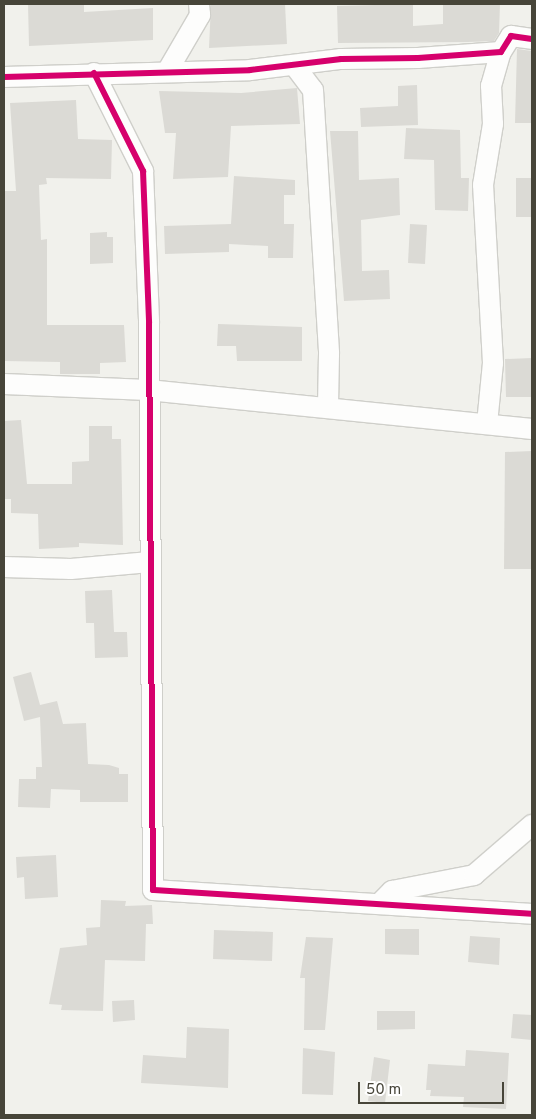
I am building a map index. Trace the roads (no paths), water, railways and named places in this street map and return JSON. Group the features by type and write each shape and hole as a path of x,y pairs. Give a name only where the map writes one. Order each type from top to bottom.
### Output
{"street":[{"path":"168,70 200,15 199,4"},
{"path":"487,424 492,363 483,185 493,124 491,86 501,52 511,36 532,39"},
{"path":"4,77 294,65 501,52"},
{"path":"294,65 313,90 329,354 328,408"},
{"path":"94,73 143,171 148,390 153,890 381,902 532,914"},
{"path":"4,384 148,390 532,429"},
{"path":"4,567 71,569 150,562"},
{"path":"381,902 392,891 474,875 532,825"}]}
